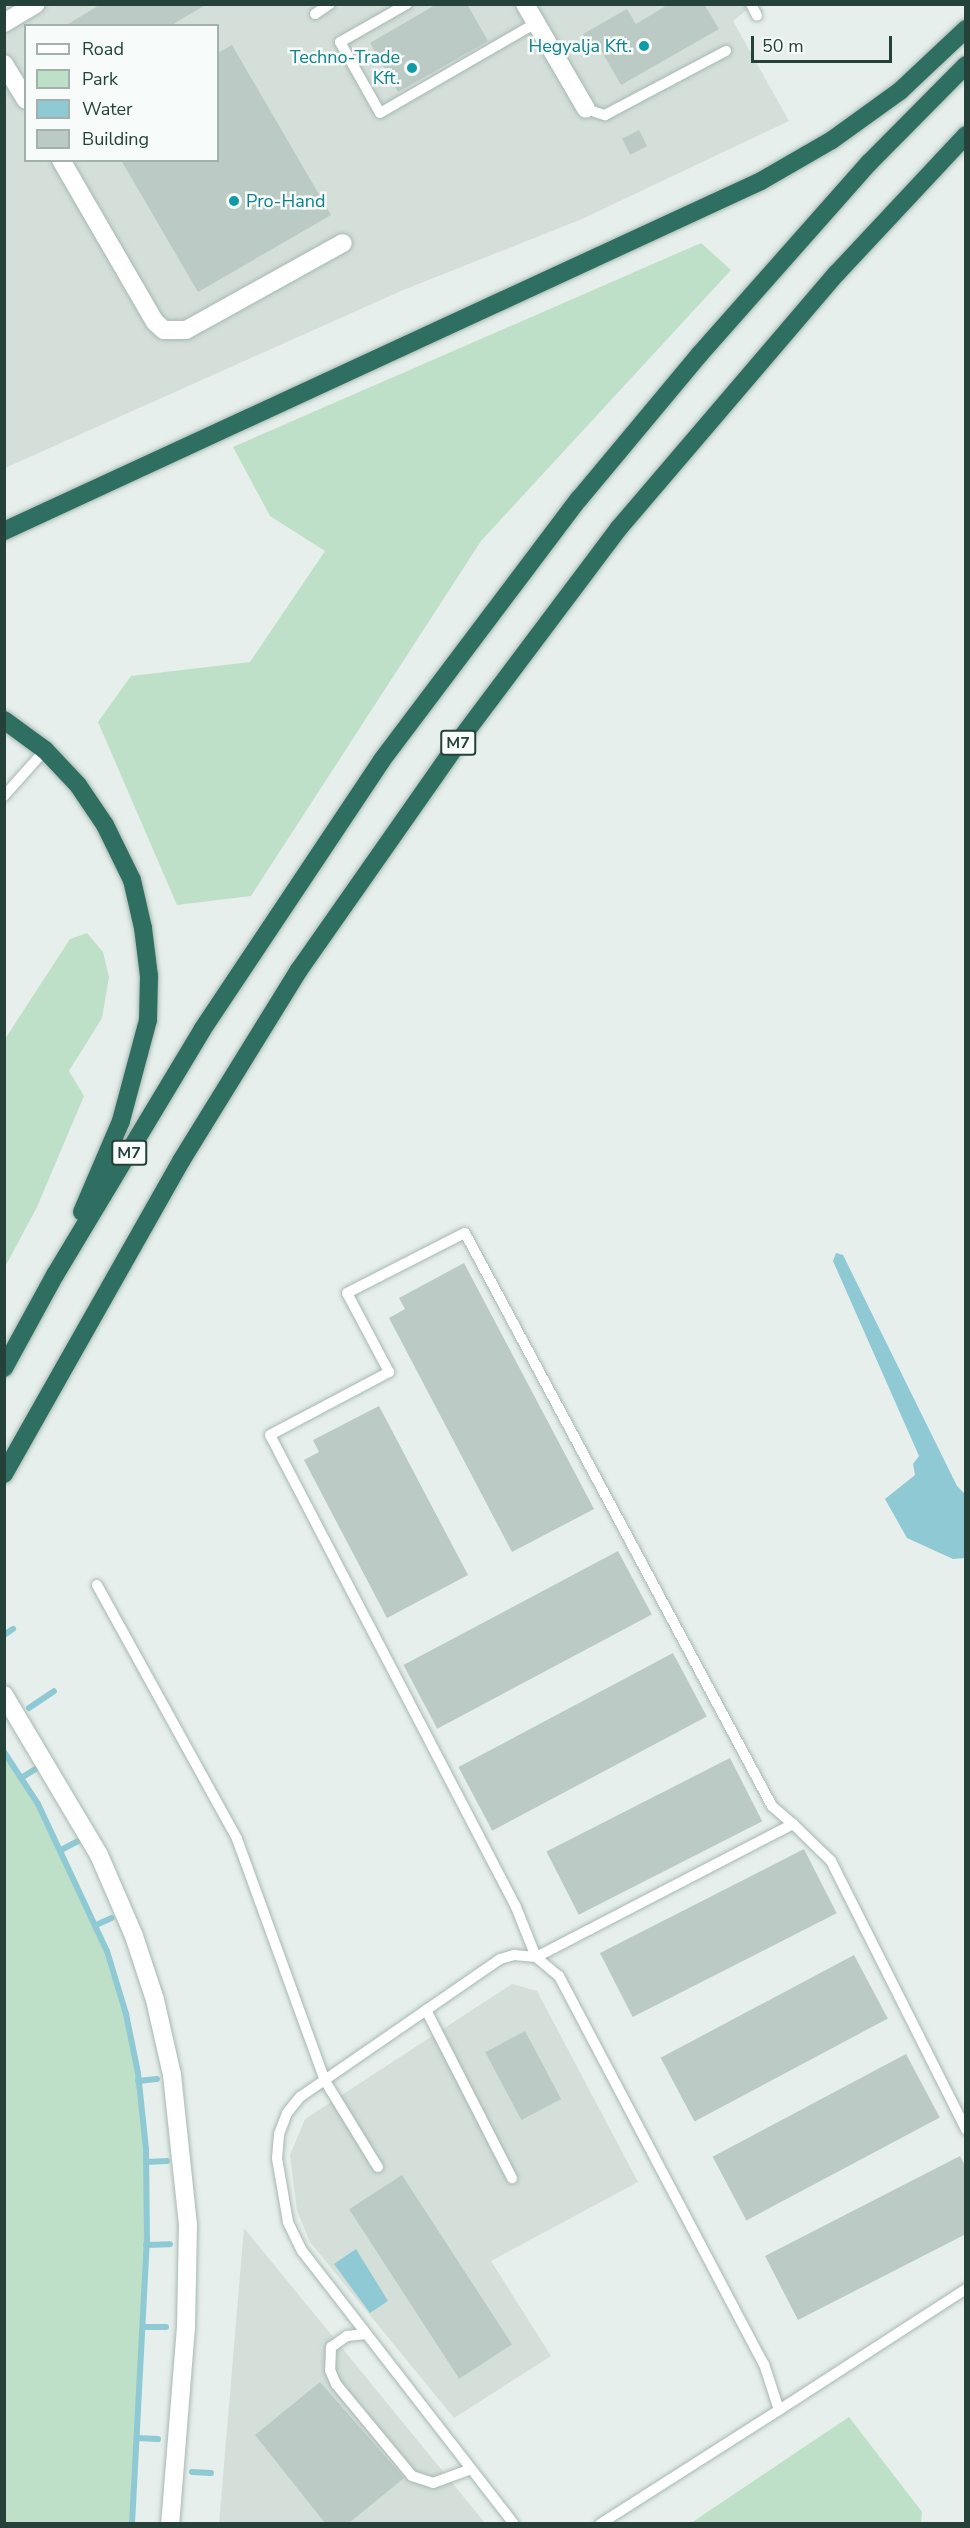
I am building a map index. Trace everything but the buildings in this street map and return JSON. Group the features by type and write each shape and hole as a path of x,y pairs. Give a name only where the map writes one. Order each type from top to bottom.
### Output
{"highway":[{"path":"4,531 761,182 832,140 900,91 966,29"},
{"name":"M7","path":"4,1368 55,1275 202,1030 375,770 579,498 699,355 869,163 966,65"},
{"name":"M7","path":"4,1474 181,1161 299,970 462,737 558,607 715,414 844,265 966,135"},
{"path":"4,720 45,750 78,785 105,825 132,880 144,928 149,976 148,1020 136,1072 121,1121 55,1275"}],"main road":[{"path":"4,23 36,4"},
{"path":"525,4 586,109"},
{"path":"4,64 24,97"},
{"path":"62,162 155,322 164,330 186,330 343,243"},
{"path":"4,1695 99,1855 137,1947 155,2000 172,2075 188,2224 186,2327 170,2523"}],"lane":[{"path":"315,14 330,4"},
{"path":"407,4 340,42 380,113 536,23"},
{"path":"751,4 757,16"},
{"path":"586,109 604,115 726,51"},
{"path":"4,796 45,750"},
{"path":"779,2409 764,2364 559,1976 536,1957 516,1907 270,1435 388,1372 347,1293 465,1233 772,1806 831,1861 966,2130"},
{"path":"97,1585 237,1839 325,2081 378,2167"},
{"path":"514,2523 302,2251 288,2222 281,2194 279,2134 287,2113 300,2097 500,1959 514,1955 536,1957 793,1824"},
{"path":"426,2010 512,2178"},
{"path":"600,2523 966,2289"},
{"path":"366,2334 347,2336 331,2348 330,2370 336,2384 412,2476 434,2484 471,2469"}],"shaded area":[{"path":"4,5 753,5 733,21 789,121 582,219 401,291 5,468"},
{"path":"512,1984 537,1991 638,2182 491,2261 551,2356 454,2418 310,2242 297,2211 290,2155 305,2119"},
{"path":"244,2228 485,2523 219,2524"}],"green space":[{"path":"701,243 731,270 481,541 251,896 177,905 98,722 131,676 250,662 325,551 270,516 233,447"},
{"path":"87,933 103,952 109,977 102,1018 69,1071 84,1096 37,1207 5,1267 5,1039 70,939"},
{"path":"5,1752 38,1804 107,1951 126,2014 138,2073 146,2149 147,2238 132,2523 5,2523"},
{"path":"849,2417 922,2512 921,2523 691,2523"}],"water":[{"path":"836,1253 843,1255 957,1486 965,1494 965,1558 953,1559 907,1538 885,1499 915,1475 913,1464 919,1456 833,1261"},
{"path":"356,2249 388,2301 370,2313 334,2264"}],"waterway":[{"path":"4,1635 13,1629"},
{"path":"29,1708 54,1691"},
{"path":"4,1752 38,1804 107,1951 126,2014 138,2073 146,2149 147,2238 132,2524"},
{"path":"21,1778 37,1768"},
{"path":"61,1850 78,1841"},
{"path":"96,1925 112,1918"},
{"path":"138,2081 157,2079"},
{"path":"146,2162 167,2161"},
{"path":"146,2245 170,2244"},
{"path":"143,2327 166,2327"},
{"path":"137,2438 158,2439"},
{"path":"192,2472 211,2473"}],"place":[{"name":"Hegyalja Kft.","path":"644,46"},
{"name":"Techno-Trade Kft.","path":"412,68"},
{"name":"Pro-Hand","path":"234,201"}]}
